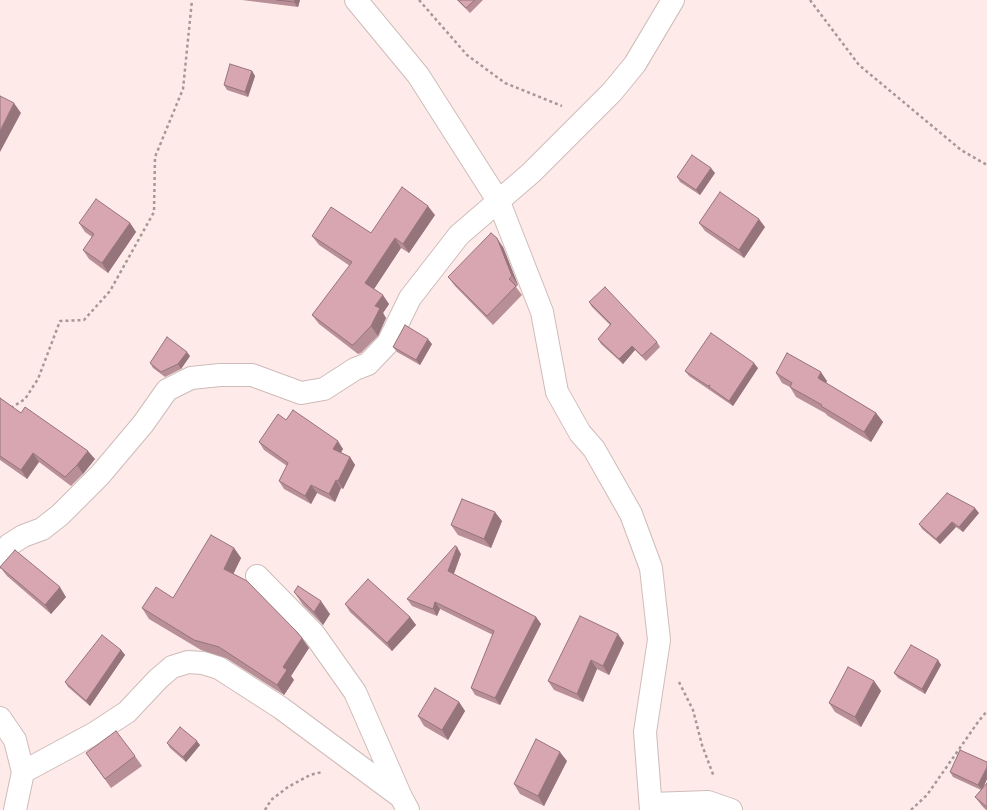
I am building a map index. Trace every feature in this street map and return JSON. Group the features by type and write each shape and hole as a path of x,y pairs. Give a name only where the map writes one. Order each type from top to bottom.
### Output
{"street":[{"path":"356,0 418,74 499,202 542,312 557,392 580,433 594,449 631,514 651,568 658,640 645,732 651,807 708,802 731,810"},
{"path":"0,557 9,545 23,536 42,529 60,515 100,475 143,424 167,390 191,378 220,375 252,375 301,393 324,389 355,369 368,364 388,343 410,298 458,235 499,202 553,153 612,92 634,64 673,0"},
{"path":"257,576 314,634 355,692 405,803"},
{"path":"23,772 95,733 127,712 158,679 172,667 188,662 203,663 219,668 281,708 405,803"},
{"path":"0,718 15,740 23,772 15,810"}],"path":[{"path":"6,410 25,399 38,379 60,321 84,320 110,291 154,212 155,157 184,89 192,0"},
{"path":"419,0 467,55 505,83 589,116"},
{"path":"810,0 859,64 962,150 987,165"},
{"path":"658,640 693,710 702,745 714,778"},
{"path":"911,810 927,795 987,711"},
{"path":"265,810 271,800 288,787 310,775 334,769 366,772"}],"building":[{"path":"277,0 295,0 294,2"},
{"path":"458,0 475,0 466,8"},
{"path":"230,64 252,71 245,92 224,85"},
{"path":"0,96 14,103 0,131"},
{"path":"692,155 711,168 696,190 677,177"},
{"path":"402,187 428,206 403,244 395,238 365,283 383,295 375,306 380,308 371,326 352,345 312,315 352,262 312,236 331,207 371,233"},
{"path":"720,192 759,219 739,250 699,223"},
{"path":"96,199 130,223 102,263 83,250 94,234 79,223"},
{"path":"491,233 497,238 512,276 509,279 516,286 487,316 448,277"},
{"path":"605,287 657,342 642,356 632,346 619,359 598,339 611,324 589,302"},
{"path":"405,325 428,339 416,360 393,347"},
{"path":"711,333 754,363 729,401 709,387 710,385 708,386 685,371"},
{"path":"167,337 187,352 178,364 161,372 150,363"},
{"path":"787,353 821,372 818,378 876,413 864,432 821,406 822,405 790,387 792,383 776,373"},
{"path":"0,398 21,413 25,407 88,451 65,477 33,453 21,470 0,456"},
{"path":"293,410 338,441 333,449 350,457 338,481 336,480 329,494 311,485 305,496 279,481 288,463 259,442 278,414 286,420"},
{"path":"947,493 975,508 959,527 952,522 936,539 919,524"},
{"path":"462,499 495,512 484,539 451,525"},
{"path":"211,535 234,548 224,569 247,581 302,638 283,667 287,670 277,685 219,647 194,640 142,608 156,587 173,598"},
{"path":"455,546 457,547 448,571 536,617 495,698 471,688 494,631 435,602 433,609 407,599"},
{"path":"15,550 60,587 45,605 0,567"},
{"path":"368,579 410,617 387,643 345,604"},
{"path":"298,586 321,601 314,612 294,592"},
{"path":"580,616 618,634 603,666 591,660 577,694 548,681"},
{"path":"102,635 121,650 86,701 65,682"},
{"path":"911,645 938,660 922,689 894,673"},
{"path":"848,667 874,681 855,717 829,703"},
{"path":"435,688 459,702 442,730 418,716"},
{"path":"180,727 197,741 183,757 167,743"},
{"path":"116,731 135,756 105,779 86,753"},
{"path":"536,739 560,752 538,796 514,784"},
{"path":"960,750 987,762 987,767 978,785 950,772"},
{"path":"987,783 987,807 975,797"}]}
